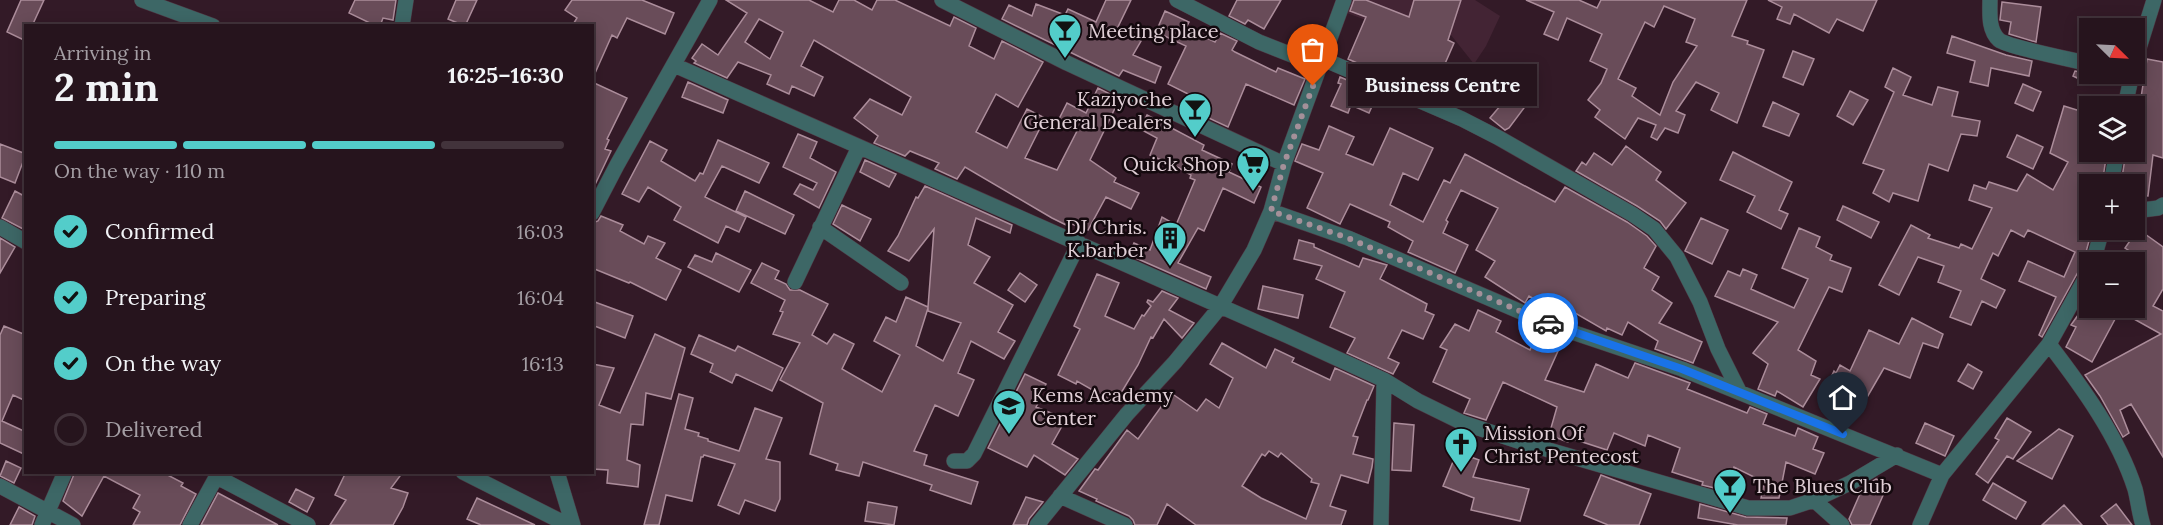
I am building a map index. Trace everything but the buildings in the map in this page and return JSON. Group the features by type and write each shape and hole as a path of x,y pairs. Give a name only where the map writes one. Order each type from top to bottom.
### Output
{"street":[{"path":"142,0 208,24"},
{"path":"402,24 406,0"},
{"path":"594,209 710,0"},
{"path":"942,0 1066,63 1284,164"},
{"path":"1177,0 1259,42 1322,62 1462,119 1632,214 1654,229 1677,257 1700,302 1718,349 1739,392"},
{"path":"1036,525 1127,414 1175,362 1220,307 1254,250 1271,211 1284,164 1344,0"},
{"path":"1990,0 1992,29 2000,40 2014,46 2079,61"},
{"path":"2145,28 2154,0"},
{"path":"674,65 1288,336 1384,380 1418,401 1463,423 1518,441 1748,508 1790,508 1814,500 1850,483 1897,455"},
{"path":"795,282 859,147"},
{"path":"2145,210 2163,205"},
{"path":"1271,211 1348,238 1554,326 1631,351 1739,392 1942,475"},
{"path":"0,227 24,241"},
{"path":"820,227 900,283"},
{"path":"954,461 968,461 974,454 1079,243"},
{"path":"1920,525 1942,475 2049,344 2079,290"},
{"path":"2049,344 2080,385 2106,427 2134,488 2143,525"},
{"path":"1381,525 1384,380"},
{"path":"45,518 64,474"},
{"path":"467,474 568,525"},
{"path":"558,474 573,525"},
{"path":"190,525 218,475 308,525"},
{"path":"0,486 45,518 73,525"},
{"path":"1060,496 1125,525"},
{"path":"1814,500 1842,525"}],"shaded area":[{"path":"1352,0 1475,0 1500,16 1486,46 1474,64 1451,35 1401,29 1398,32 1347,13"}],"way so far":[{"path":"1313,86 1284,164 1271,211 1348,238 1548,323"}],"place":[{"name":"Meeting place","path":"1065,59"},
{"name":"Business Centre","path":"1313,86"},
{"name":"Kaziyoche General Dealers","path":"1195,138"},
{"name":"Quick Shop","path":"1253,192"},
{"name":"DJ Chris. K.barber","path":"1170,267"},
{"name":"Kems Academy Center","path":"1009,435"},
{"name":"Mission Of Christ Pentecost","path":"1461,473"},
{"name":"The Blues Club","path":"1730,514"}],"route":[{"path":"1548,323 1682,369 1843,434"}]}
